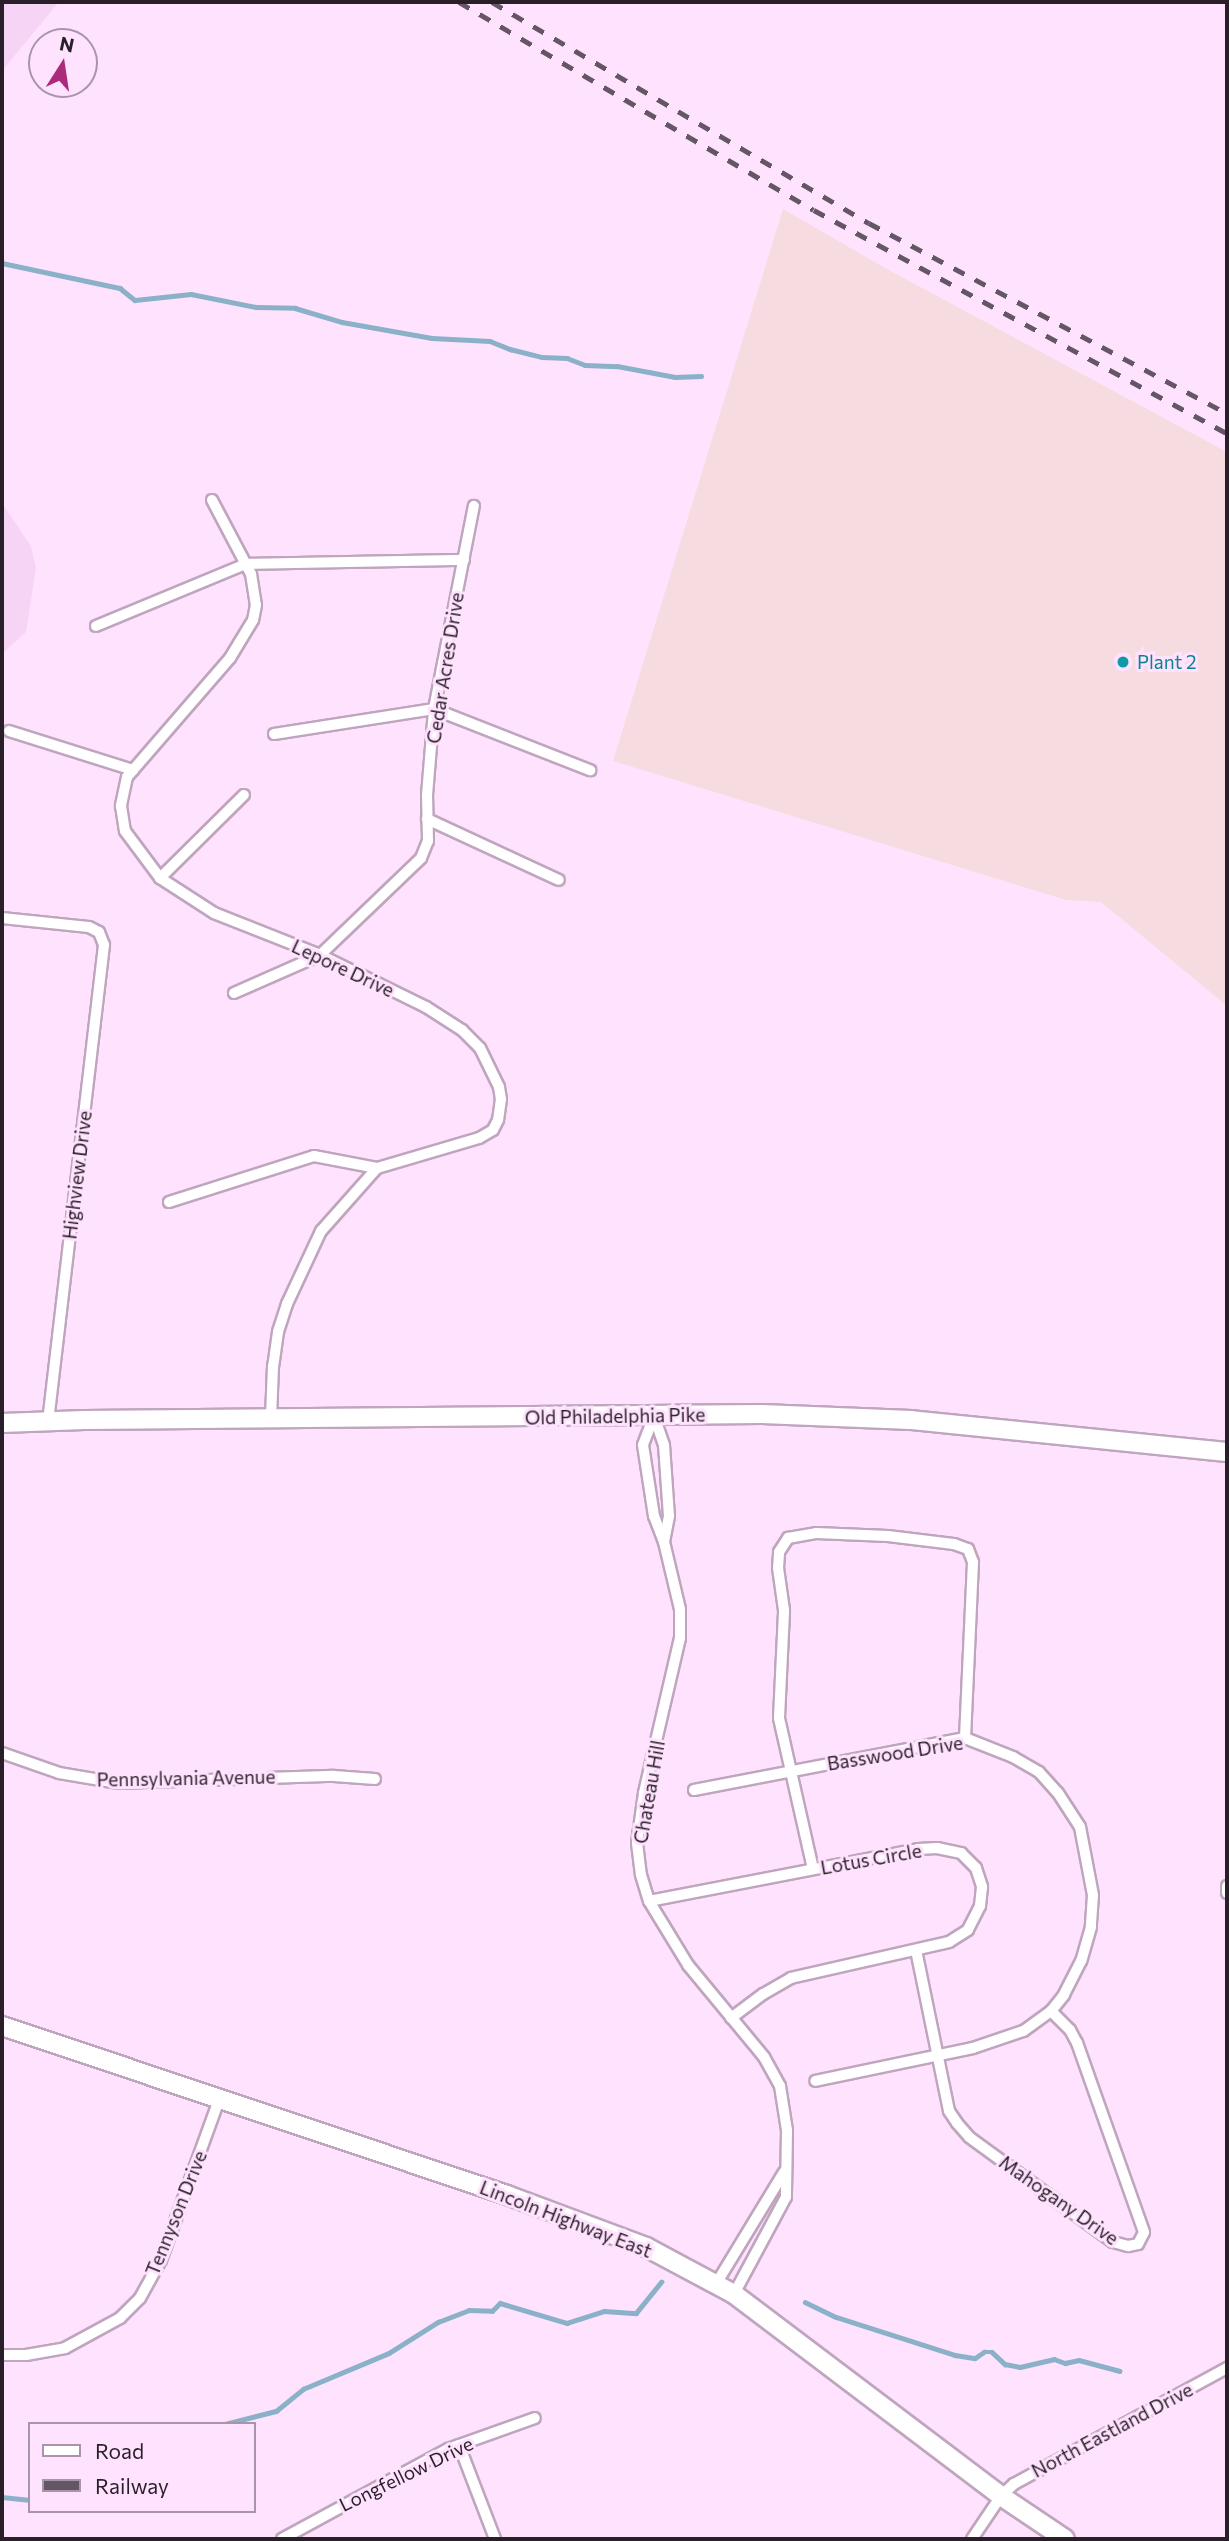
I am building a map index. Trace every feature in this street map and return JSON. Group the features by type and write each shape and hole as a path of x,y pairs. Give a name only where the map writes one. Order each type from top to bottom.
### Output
{"main road":[{"name":"Old Philadelphia Pike","path":"2,1423 48,1420 762,1414 898,1419 1227,1452"},
{"name":"Lincoln Highway East","path":"2,2026 588,2224 646,2247 734,2294 1001,2496 1065,2539"}],"street":[{"name":"Lepore Drive","path":"212,500 246,564 256,605 246,634 230,658 127,777 121,806 125,831 160,878 214,913 320,955 426,1007 461,1030 480,1048 499,1087 500,1111 493,1130 479,1138 377,1168"},
{"name":"Cedar Acres Drive","path":"320,955 421,858 428,841 434,709 474,506"},
{"path":"96,626 246,564 464,560"},
{"path":"274,734 434,709 590,771"},
{"path":"9,730 133,770"},
{"path":"160,878 244,795"},
{"path":"427,819 559,880"},
{"name":"Highview Drive","path":"2,918 89,927 99,932 104,945 48,1420"},
{"path":"234,993 320,955"},
{"path":"169,1202 314,1156 377,1168"},
{"path":"271,1418 273,1366 287,1304 321,1231 377,1168"},
{"name":"Chateau Hill","path":"654,1416 643,1445 653,1516 664,1542 680,1609 680,1638 644,1793 637,1843 641,1875 649,1901 688,1965 764,2057 780,2086 787,2130 786,2197 734,2294"},
{"name":"Chateau Hill","path":"654,1416 664,1445 669,1516 664,1542"},
{"path":"813,1869 779,1718 784,1611 778,1568 779,1552 788,1538 816,1533 888,1536 954,1544 968,1549 973,1562 973,1575 965,1738"},
{"name":"Basswood Drive","path":"694,1790 965,1738 1013,1757 1039,1772 1058,1793 1080,1827 1093,1895 1091,1927 1081,1961 1065,1995 1051,2011 1023,2031 973,2048 815,2081"},
{"name":"Pennsylvania Avenue","path":"2,1753 59,1773 118,1783 334,1776 375,1780"},
{"name":"Lotus Circle","path":"649,1901 918,1849 937,1848 961,1853 976,1868 982,1887 981,1906 968,1930 949,1942 791,1978 763,1994 732,2018"},
{"path":"1227,1886 1227,1893"},
{"name":"Mahogany Drive","path":"916,1950 949,2111 969,2137 1113,2242 1128,2246 1138,2244 1144,2232 1077,2043 1070,2030 1051,2011"},
{"name":"Tennyson Drive","path":"2,2355 38,2354 65,2347 120,2318 140,2298 161,2260 219,2100"},
{"name":"Chateau Hill","path":"716,2284 786,2169"},
{"name":"North Eastland Drive","path":"972,2539 1001,2496 1026,2476 1227,2368"},
{"name":"Longfellow Drive","path":"282,2539 397,2475 459,2445 535,2418"},
{"path":"459,2445 495,2539"}],"shaded area":[{"path":"2,2 59,2 38,28 28,28 28,40 2,71"},
{"path":"783,209 885,268 1227,452 1227,1006 1101,902 1066,900 613,761"},
{"path":"2,503 31,546 36,568 26,632 2,654"}],"waterway":[{"path":"2,263 120,288 135,300 191,294 256,307 295,308 342,322 432,338 490,341 510,349 542,357 567,358 585,365 617,366 675,377 701,376"},
{"path":"233,2422 276,2411 303,2389 389,2353 438,2322 469,2310 492,2311 500,2303 567,2323 604,2311 636,2313 661,2282"},
{"path":"805,2302 836,2317 955,2355 975,2358 984,2352 992,2352 1005,2364 1020,2367 1054,2359 1065,2363 1079,2360 1120,2371"},
{"path":"2,2497 28,2500"}],"railway":[{"path":"459,2 814,210 1227,433"},
{"path":"492,2 869,223 1227,413"}],"place":[{"name":"Plant 2","path":"1123,662"}]}
